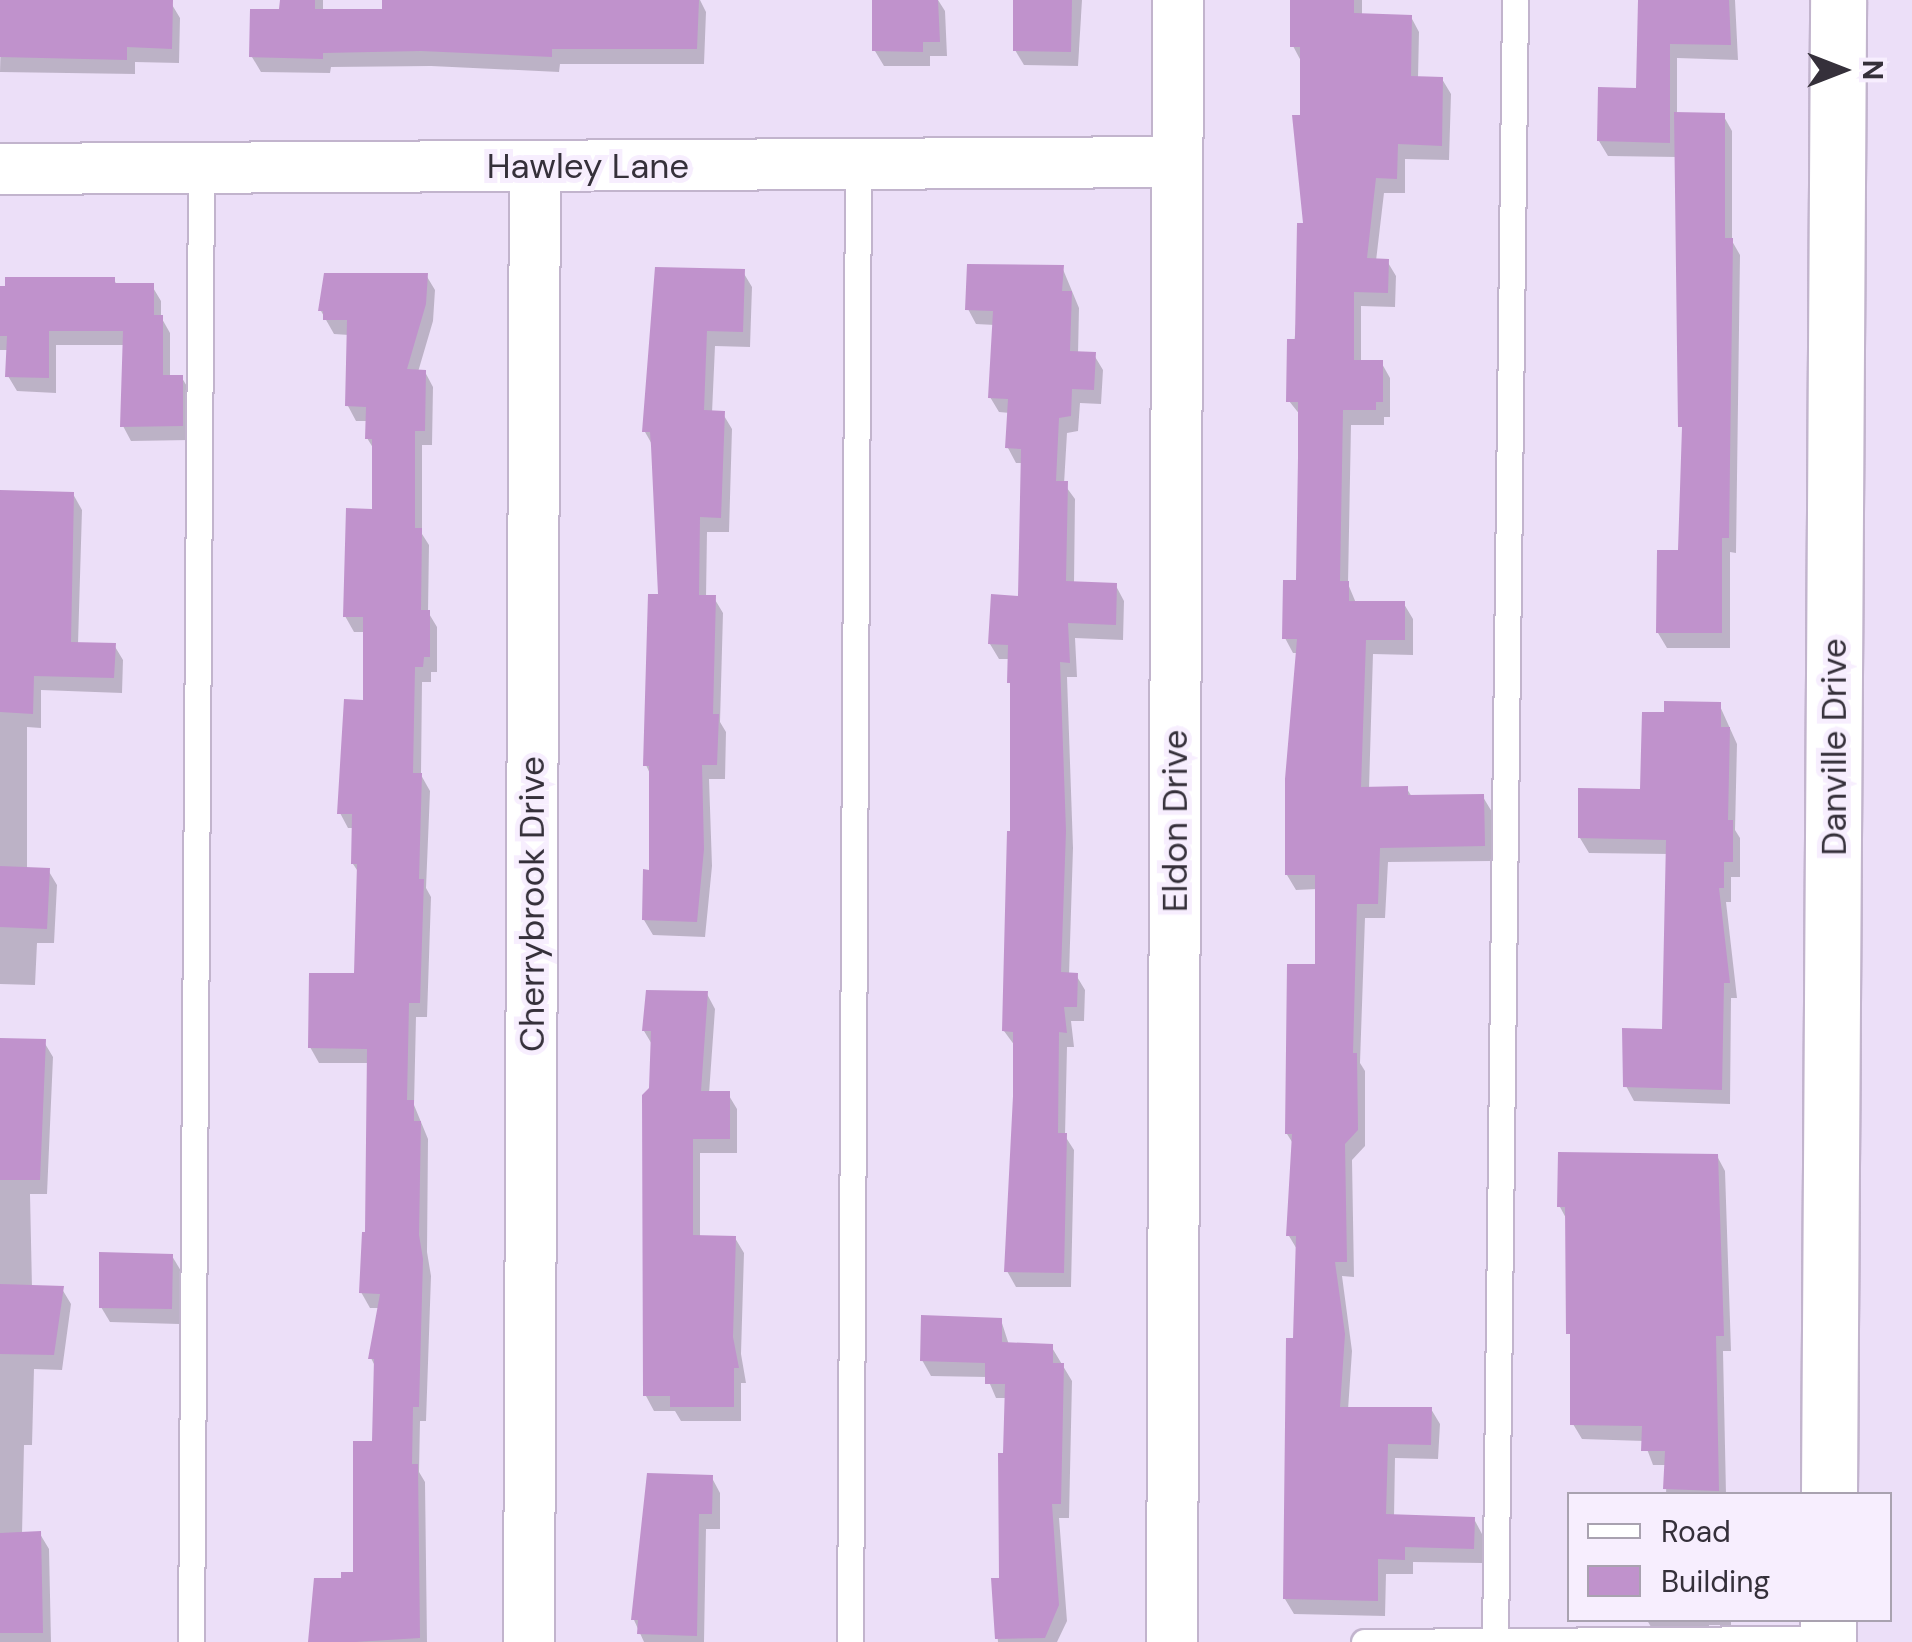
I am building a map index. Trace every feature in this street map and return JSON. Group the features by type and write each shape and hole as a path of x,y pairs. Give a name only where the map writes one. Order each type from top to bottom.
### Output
{"street":[{"name":"Eldon Drive","path":"1172,1642 1178,0"},
{"name":"Danville Drive","path":"1829,1492 1838,0"},
{"name":"Hawley Lane","path":"0,169 1176,162"},
{"name":"Cherrybrook Drive","path":"529,1642 535,166"}],"lane":[{"path":"1495,1640 1515,0"},
{"path":"850,1642 858,164"},
{"path":"191,1642 201,168"},
{"path":"1364,1642 1828,1633"}],"building":[{"path":"0,0 173,0 172,49 127,47 127,60 0,57"},
{"path":"280,0 315,0 315,9 382,9 382,0 699,0 697,49 552,49 552,57 421,51 323,53 323,59 249,57 250,9 279,9"},
{"path":"872,0 938,0 940,42 923,42 923,52 872,51"},
{"path":"1013,0 1072,0 1071,52 1013,51"},
{"path":"1290,0 1354,0 1354,13 1412,15 1411,76 1443,77 1442,146 1398,144 1397,179 1376,178 1367,258 1389,259 1388,293 1354,292 1354,360 1383,360 1383,402 1376,402 1376,410 1343,410 1340,581 1349,581 1349,601 1405,601 1405,640 1366,640 1361,787 1408,786 1408,795 1484,794 1485,846 1380,848 1378,904 1357,904 1353,1053 1357,1053 1358,1130 1345,1144 1347,1262 1335,1262 1345,1334 1340,1407 1432,1407 1431,1445 1388,1444 1386,1514 1475,1517 1474,1549 1405,1547 1405,1560 1378,1559 1378,1601 1283,1599 1286,1338 1293,1338 1296,1236 1286,1236 1292,1134 1285,1134 1287,964 1315,964 1315,875 1285,875 1285,779 1297,639 1282,639 1283,580 1296,580 1298,457 1298,402 1286,402 1287,339 1295,339 1297,223 1303,223 1292,115 1300,115 1300,47 1290,47"},
{"path":"1638,0 1729,0 1731,45 1670,44 1670,143 1597,141 1598,87 1636,88"},
{"path":"1674,112 1725,113 1725,238 1733,238 1729,538 1722,538 1722,633 1656,633 1657,550 1678,550 1682,427 1678,427"},
{"path":"967,264 1064,265 1062,291 1072,291 1070,351 1096,352 1094,390 1072,389 1071,416 1059,418 1056,481 1068,481 1066,581 1117,583 1116,625 1068,623 1070,663 1060,662 1066,831 1061,972 1078,973 1077,1007 1064,1007 1067,1033 1059,1032 1058,1133 1067,1133 1064,1273 1004,1272 1013,1096 1013,1032 1002,1031 1010,831 1010,683 1008,645 988,644 991,594 1018,596 1021,449 1005,448 1008,399 988,398 993,311 965,310"},
{"path":"655,267 745,269 743,332 707,331 704,410 725,411 721,518 700,517 699,595 716,595 713,714 719,714 717,765 702,765 704,849 697,922 642,920 643,869 649,870 649,766 643,766 648,594 658,594 650,432 642,432"},
{"path":"324,273 428,273 426,304 407,369 426,370 425,431 415,431 415,528 422,528 421,610 430,610 430,657 424,657 423,667 415,667 413,773 422,773 419,879 424,879 420,1003 409,1003 407,1100 414,1100 414,1121 421,1121 419,1235 423,1259 419,1407 413,1407 412,1464 418,1464 420,1638 355,1642 308,1642 314,1578 341,1578 341,1572 353,1572 353,1441 372,1441 374,1359 368,1359 380,1294 359,1293 365,1232 367,1049 308,1048 309,973 354,973 357,864 351,864 352,814 337,814 344,699 363,700 363,617 343,617 346,508 372,509 372,439 365,439 366,407 345,406 347,320 323,320 323,311 318,311"},
{"path":"5,277 115,277 115,283 154,283 154,315 163,315 163,375 183,375 183,426 120,427 123,331 49,331 49,378 5,377 7,336 0,336 0,286 5,286"},
{"path":"0,490 74,492 71,642 116,643 114,678 34,676 33,714 0,712"},
{"path":"1664,701 1721,702 1721,727 1730,727 1728,820 1733,820 1733,862 1724,862 1724,888 1719,888 1730,983 1724,983 1722,1090 1623,1087 1622,1028 1662,1029 1666,840 1578,838 1578,788 1640,789 1642,712 1664,712"},
{"path":"0,866 50,868 47,929 0,927"},
{"path":"646,990 708,991 701,1091 730,1091 730,1139 693,1139 693,1235 736,1236 733,1337 739,1368 734,1368 734,1407 670,1407 670,1396 643,1396 642,1095 649,1088 651,1031 642,1031"},
{"path":"0,1038 46,1039 40,1180 0,1180"},
{"path":"1558,1152 1718,1154 1724,1336 1716,1336 1719,1491 1663,1489 1665,1451 1641,1451 1642,1426 1570,1425 1565,1207 1557,1207"},
{"path":"99,1252 173,1254 172,1309 99,1308"},
{"path":"0,1284 64,1286 54,1355 0,1354"},
{"path":"921,1315 1002,1318 1002,1342 1053,1344 1053,1363 1064,1363 1061,1504 1052,1504 1059,1605 1045,1638 995,1639 991,1578 999,1578 998,1453 1003,1453 1005,1384 985,1384 985,1363 920,1361"},
{"path":"647,1473 713,1475 712,1514 699,1514 697,1636 637,1634 638,1620 631,1620"},
{"path":"41,1531 43,1633 0,1633 0,1533"}]}
